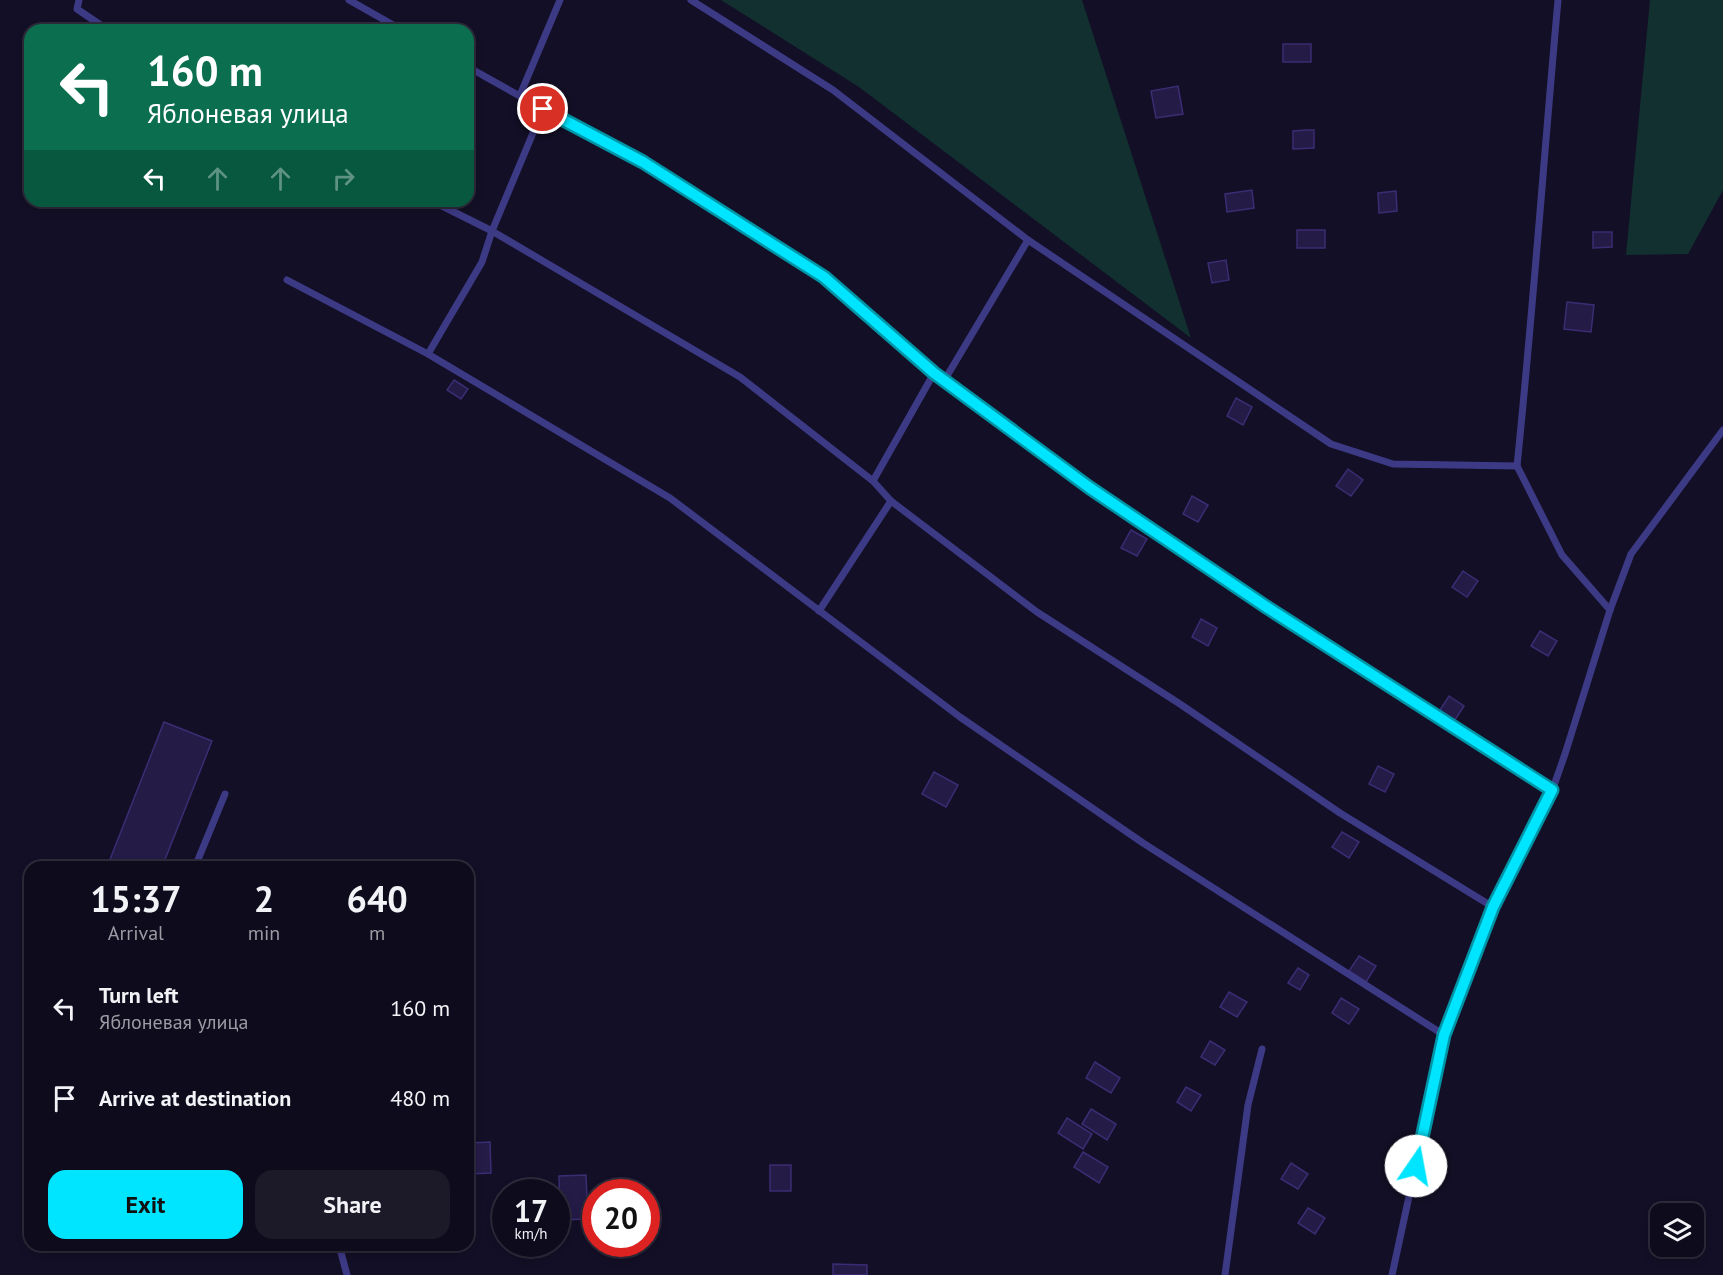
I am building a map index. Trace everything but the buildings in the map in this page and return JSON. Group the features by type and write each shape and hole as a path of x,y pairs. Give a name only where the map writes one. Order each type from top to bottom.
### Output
{"lane":[{"path":"79,0 77,9 99,24"},
{"path":"349,0 391,24"},
{"path":"520,95 560,0"},
{"path":"691,0 833,90 1028,240 1331,444 1393,464 1517,466"},
{"path":"1558,0 1535,291 1517,466 1562,555 1610,610"},
{"path":"474,70 643,162 824,277 944,381 1090,488 1268,608 1552,790"},
{"path":"428,354 482,262 492,231 543,109"},
{"path":"444,207 492,231 740,377 873,481 891,501 1037,612 1180,704 1340,813 1493,907"},
{"path":"944,381 1028,240"},
{"path":"287,280 428,354 670,498 960,717 1143,843 1444,1035"},
{"path":"873,481 934,373"},
{"path":"1392,1275 1444,1035 1493,907 1552,790 1610,610 1631,554 1723,430"},
{"path":"819,611 891,501"},
{"path":"197,861 225,794"},
{"path":"1225,1275 1248,1105 1262,1049"},
{"path":"341,1251 347,1275"}],"green space":[{"path":"721,0 1082,0 1191,338 859,87"},
{"path":"1650,0 1723,0 1723,190 1688,254 1626,255"}],"route":[{"path":"543,109 643,162 824,277 934,373 1090,488 1268,608 1552,790 1493,907 1444,1035 1416,1166"}]}
